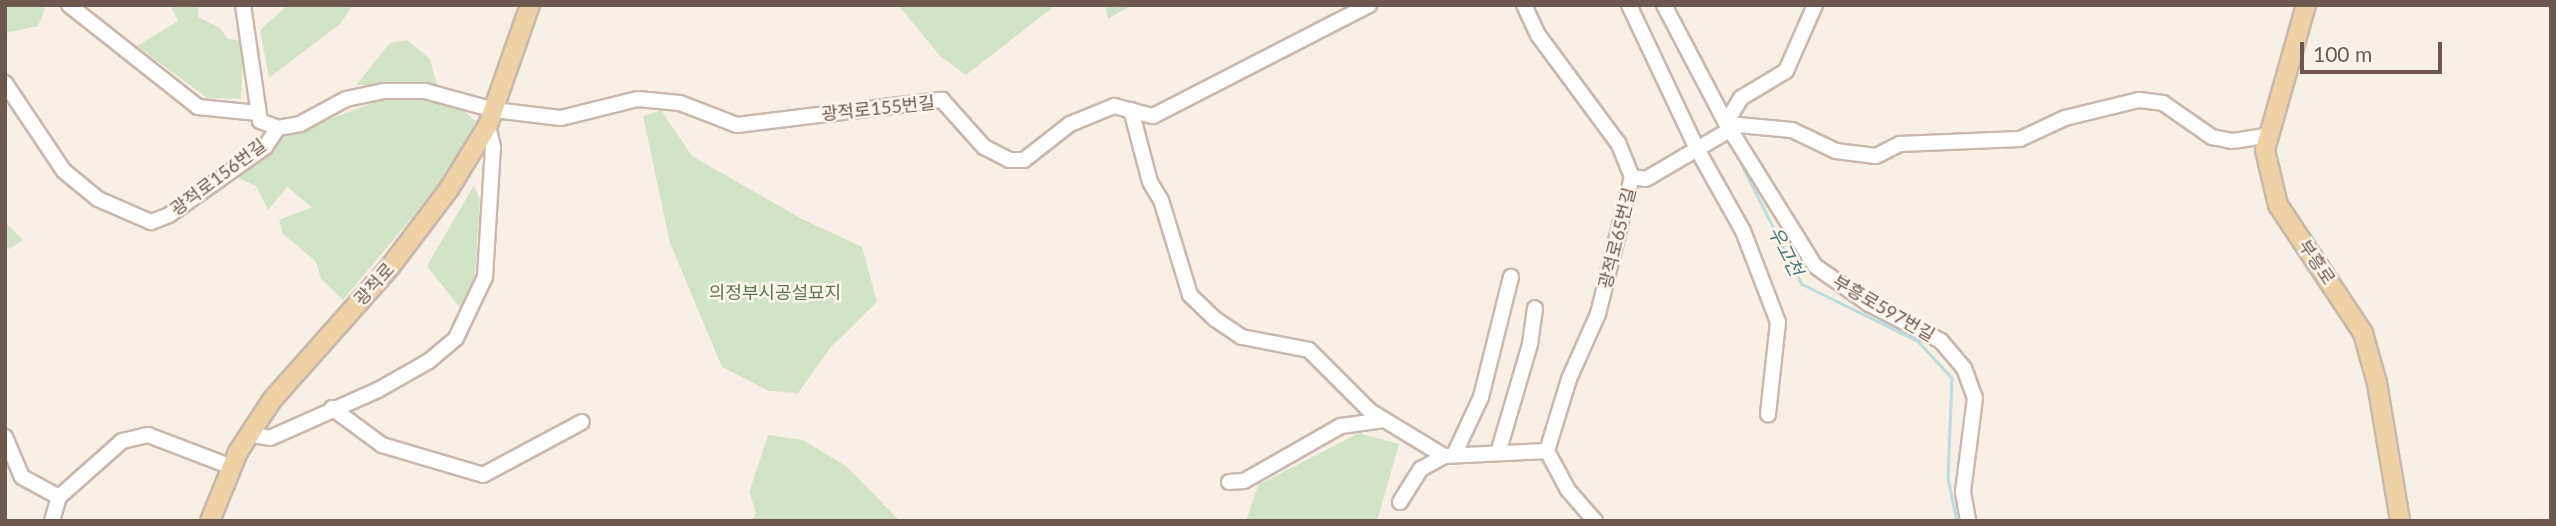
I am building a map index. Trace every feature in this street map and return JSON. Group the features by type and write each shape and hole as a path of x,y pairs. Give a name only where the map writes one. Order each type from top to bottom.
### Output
{"main road":[{"name":"광적로","path":"210,521 248,435 298,367 432,215 491,117 530,5"},
{"name":"부흥로","path":"2306,5 2265,150 2278,205 2363,333 2377,383 2400,521"}],"street":[{"name":"광적로156번길","path":"69,5 198,107 258,113"},
{"name":"광적로156번길","path":"243,5 251,38 260,121 278,128 300,124 346,99 383,91 425,91 491,117"},
{"name":"광적로155번길","path":"491,117 561,118 638,99 680,103 737,124 942,100 984,147 1009,160 1024,160 1070,124 1114,106 1153,116 1369,5"},
{"name":"광적로65번길","path":"1524,5 1538,35 1619,143 1632,177 1598,314 1569,379 1547,451"},
{"path":"1629,5 1743,231 1778,322 1768,414"},
{"name":"부흥로597번길","path":"1664,5 1728,128 1815,266 1869,304 1941,341 1964,368 1975,398 1963,492 1968,521"},
{"path":"1728,128 1741,98 1791,63 1815,5"},
{"name":"광적로156번길","path":"5,83 64,171 98,199 151,222 169,215 265,147 278,128"},
{"path":"1632,177 1646,178 1728,128 1738,125 1792,130 1836,151 1876,156 1900,144 2020,139 2065,118 2139,100 2163,103 2212,136 2233,141 2269,135"},
{"path":"1131,110 1150,182 1161,200 1191,295 1242,337 1309,350 1384,420 1449,455"},
{"name":"광적로","path":"248,435 270,438 332,408 378,390 429,361 449,346 470,316 485,277 493,147 491,117"},
{"path":"1449,455 1481,397 1511,277"},
{"path":"1498,453 1530,344 1535,308"},
{"path":"332,408 382,445 483,475 582,422"},
{"path":"1229,482 1244,481 1341,426 1384,420"},
{"path":"52,521 59,497 122,441 148,435 232,467"},
{"path":"5,437 22,477 59,497"},
{"path":"1400,502 1420,470 1449,455 1547,451 1568,490 1595,521"}],"green space":[{"path":"5,5 39,5 45,9 38,26 5,33"},
{"path":"170,5 199,5 198,17 220,28 228,39 243,41 241,99 207,98 137,46 178,21"},
{"path":"288,5 353,5 340,24 269,78 260,30"},
{"path":"898,5 1056,5 966,75 940,56"},
{"path":"1105,5 1132,5 1108,19"},
{"path":"407,40 430,59 437,85 356,85 390,43"},
{"path":"388,97 432,99 461,109 476,121 445,178 343,300 321,279 316,262 283,234 279,220 312,207 287,187 268,210 256,186 236,177 268,154 280,138"},
{"name":"의정부시공설묘지","path":"661,110 692,156 802,219 862,247 877,302 831,347 798,393 769,391 722,367 670,243 643,116"},
{"path":"474,185 480,200 475,276 460,308 427,266"},
{"path":"5,222 23,240 9,249 5,246"},
{"path":"1359,433 1399,444 1377,521 1246,521 1258,485"},
{"path":"768,435 803,440 846,466 900,521 751,521 756,513 749,492"}],"waterway":[{"name":"우고천","path":"1732,145 1802,284 1918,341 1952,378 1948,478 1957,521"}]}
